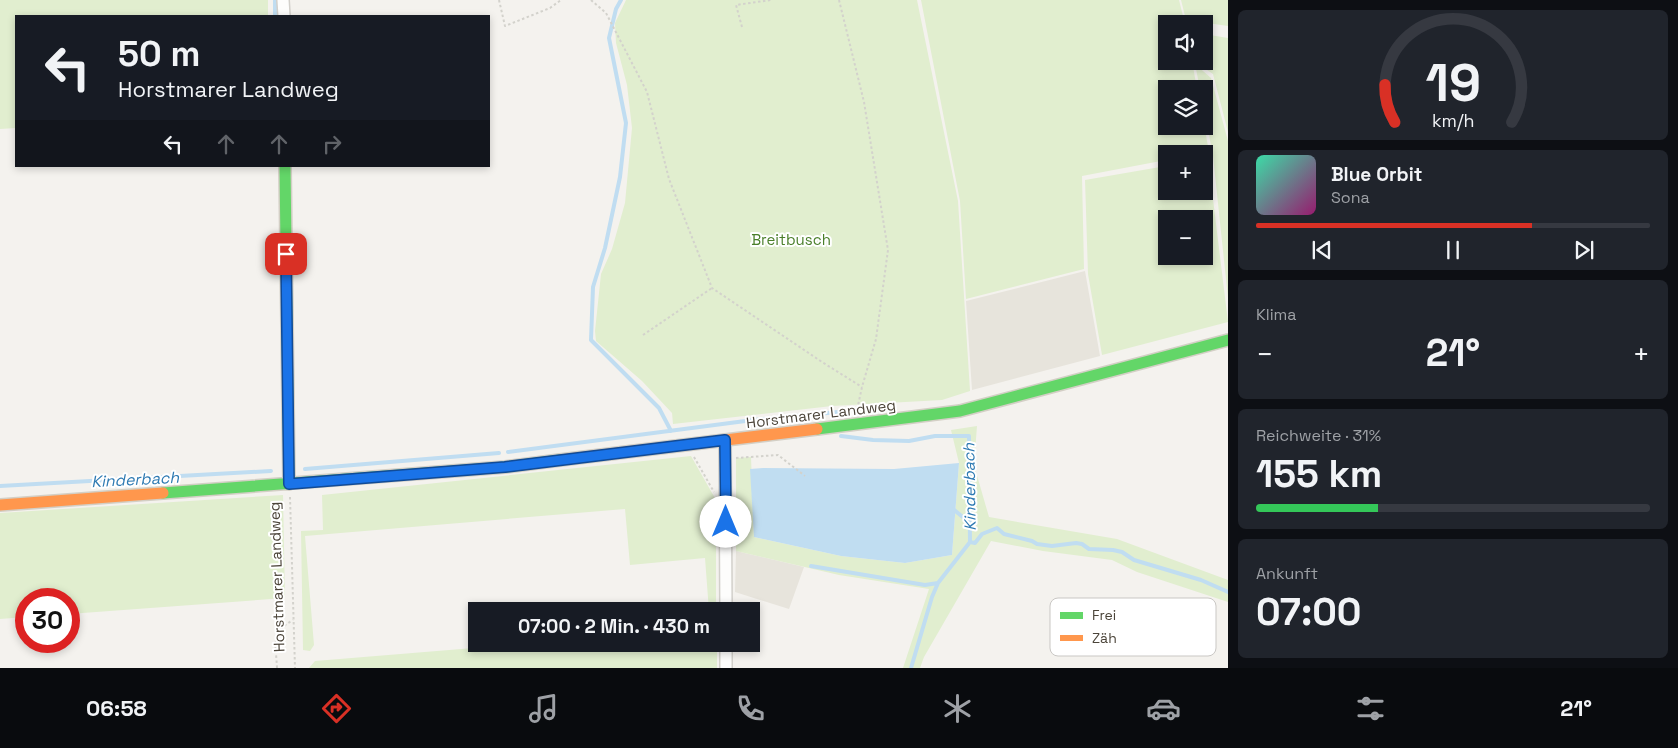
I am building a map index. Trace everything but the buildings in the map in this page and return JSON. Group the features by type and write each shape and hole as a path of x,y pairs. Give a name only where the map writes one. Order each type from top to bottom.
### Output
{"street":[{"path":"283,0 284,15"},
{"path":"285,167 289,484"},
{"name":"Horstmarer Landweg","path":"0,505 505,467 903,420 960,410 1228,340"},
{"path":"725,440 726,602"},
{"path":"726,652 726,668"}],"path":[{"path":"499,0 505,26 550,8 561,0"},
{"path":"591,0 606,13 647,92 669,178 712,288 822,362 862,386"},
{"path":"742,27 736,5 772,0"},
{"path":"839,0 864,102 888,250 876,339 856,413"},
{"path":"643,335 712,288"},
{"path":"685,446 718,499 726,504"},
{"path":"726,459 778,455 804,476"},
{"name":"Horstmarer Landweg","path":"289,484 295,668"},
{"path":"277,668 276,638 281,627 293,620"}],"shaded area":[{"path":"1085,271 1100,356 972,390 966,301"},
{"path":"736,551 804,567 789,609 735,592"}],"green space":[{"path":"0,0 268,0 268,15 15,15 15,128 0,129"},
{"name":"Breitbusch","path":"626,0 917,0 958,201 970,391 942,400 832,406 673,424 672,413 642,381 596,341 595,331 601,274 612,249 625,203 632,128 627,85 616,43 615,23"},
{"path":"921,0 1179,0 1183,15 1158,15 1158,70 1194,70 1195,80 1158,80 1158,135 1206,135 1208,145 1158,145 1158,162 1082,176 1084,269 966,299 960,201"},
{"path":"1181,0 1228,0 1228,26 1213,24 1213,15 1185,15"},
{"path":"1213,36 1228,38 1228,132 1213,74 1207,70 1213,70"},
{"path":"1196,70 1202,70 1212,80 1198,80"},
{"path":"1213,85 1228,141 1228,298 1213,145 1211,145 1209,135 1213,135"},
{"path":"1158,167 1158,200 1213,199 1228,322 1102,355 1088,274 1085,180"},
{"path":"977,426 974,465 989,517 1117,539 1228,580 1228,602 1137,572 1112,560 1043,551 991,541 924,657 920,668 903,668 929,589 839,575 736,551 736,458 751,457 754,537 841,556 905,563 952,555 959,463 951,430"},
{"path":"691,456 716,500 716,602 708,602 705,558 630,565 625,509 305,536 314,645 310,651 303,650 301,531 323,530 322,495"},
{"path":"283,495 285,598 80,613 80,588 15,588 15,618 0,619 0,513"},
{"path":"468,648 468,652 717,652 717,668 309,668 315,661"}],"water":[{"path":"959,463 952,555 905,563 841,556 754,537 750,469 894,469"}],"waterway":[{"path":"275,0 275,15"},
{"path":"621,0 616,9 609,38 626,123 620,177 605,248 593,287 591,340 659,408 671,431"},
{"name":"Kinderbach","path":"508,452 753,420 838,412"},
{"name":"Kinderbach","path":"841,436 873,440 909,441 935,436 969,436 970,542 975,543 982,534 997,528 1004,534 1037,544 1052,546 1076,543 1082,544 1089,549 1113,550 1122,552 1134,560 1201,580 1228,592"},
{"name":"Kinderbach","path":"305,469 499,453"},
{"name":"Kinderbach","path":"0,486 271,471"},
{"path":"953,509 970,523"},
{"path":"911,668 938,583 970,542"},
{"path":"811,566 925,585 938,583"}],"traffic: fast":[{"path":"285,167 289,484"},
{"path":"817,429 960,411 1228,340"},
{"path":"163,493 505,467 560,460"}],"traffic: slow":[{"path":"560,460 817,429"},
{"path":"0,505 163,493"}],"route":[{"path":"286,254 289,484 505,467 725,440 726,522"}]}
